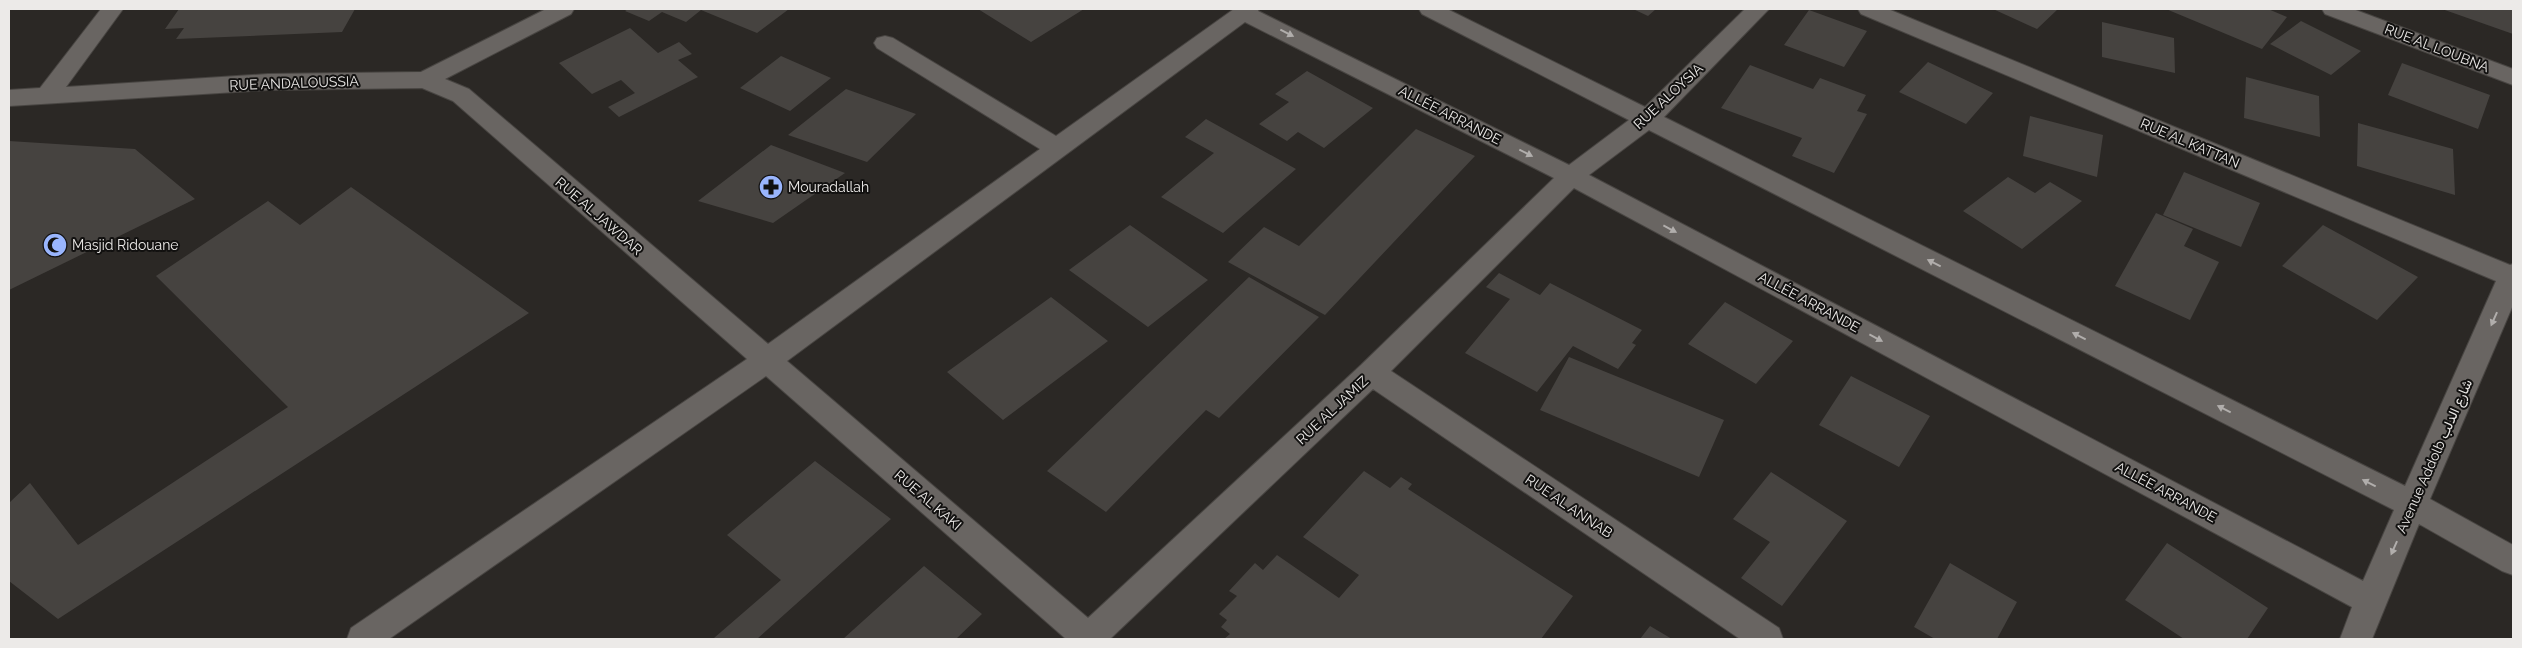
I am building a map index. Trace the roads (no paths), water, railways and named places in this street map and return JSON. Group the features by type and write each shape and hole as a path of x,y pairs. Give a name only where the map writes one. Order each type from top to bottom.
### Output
{"street":[{"path":"48,94 112,9"},
{"name":"RUE ANDALOUSSIA","path":"9,98 48,94 268,82 425,80 563,9"},
{"path":"1430,9 2413,505 2513,561"},
{"name":"RUE ALOYSIA","path":"1571,176 1648,118 1758,9"},
{"name":"RUE AL KATTAN","path":"1869,9 2513,276"},
{"name":"RUE AL LOUBNA","path":"2333,9 2513,77"},
{"path":"363,639 767,360 1246,10"},
{"name":"ALLÉE ARRANDE","path":"1246,10 1571,176 2370,601"},
{"path":"885,43 1057,148"},
{"name":"RUE AL JAWDAR","path":"425,80 461,95 767,360"},
{"name":"RUE AL JAMIZ","path":"1088,639 1371,373 1571,176"},
{"name":"Avenue Addolb شارع الدلب","path":"2356,639 2370,601 2513,276"},
{"name":"RUE AL KAKI","path":"767,360 1088,639"},
{"name":"RUE AL ANNAB","path":"1371,373 1767,639"}],"place":[{"name":"Mouradallah","path":"771,187"},
{"name":"Masjid Ridouane","path":"55,245"}]}
